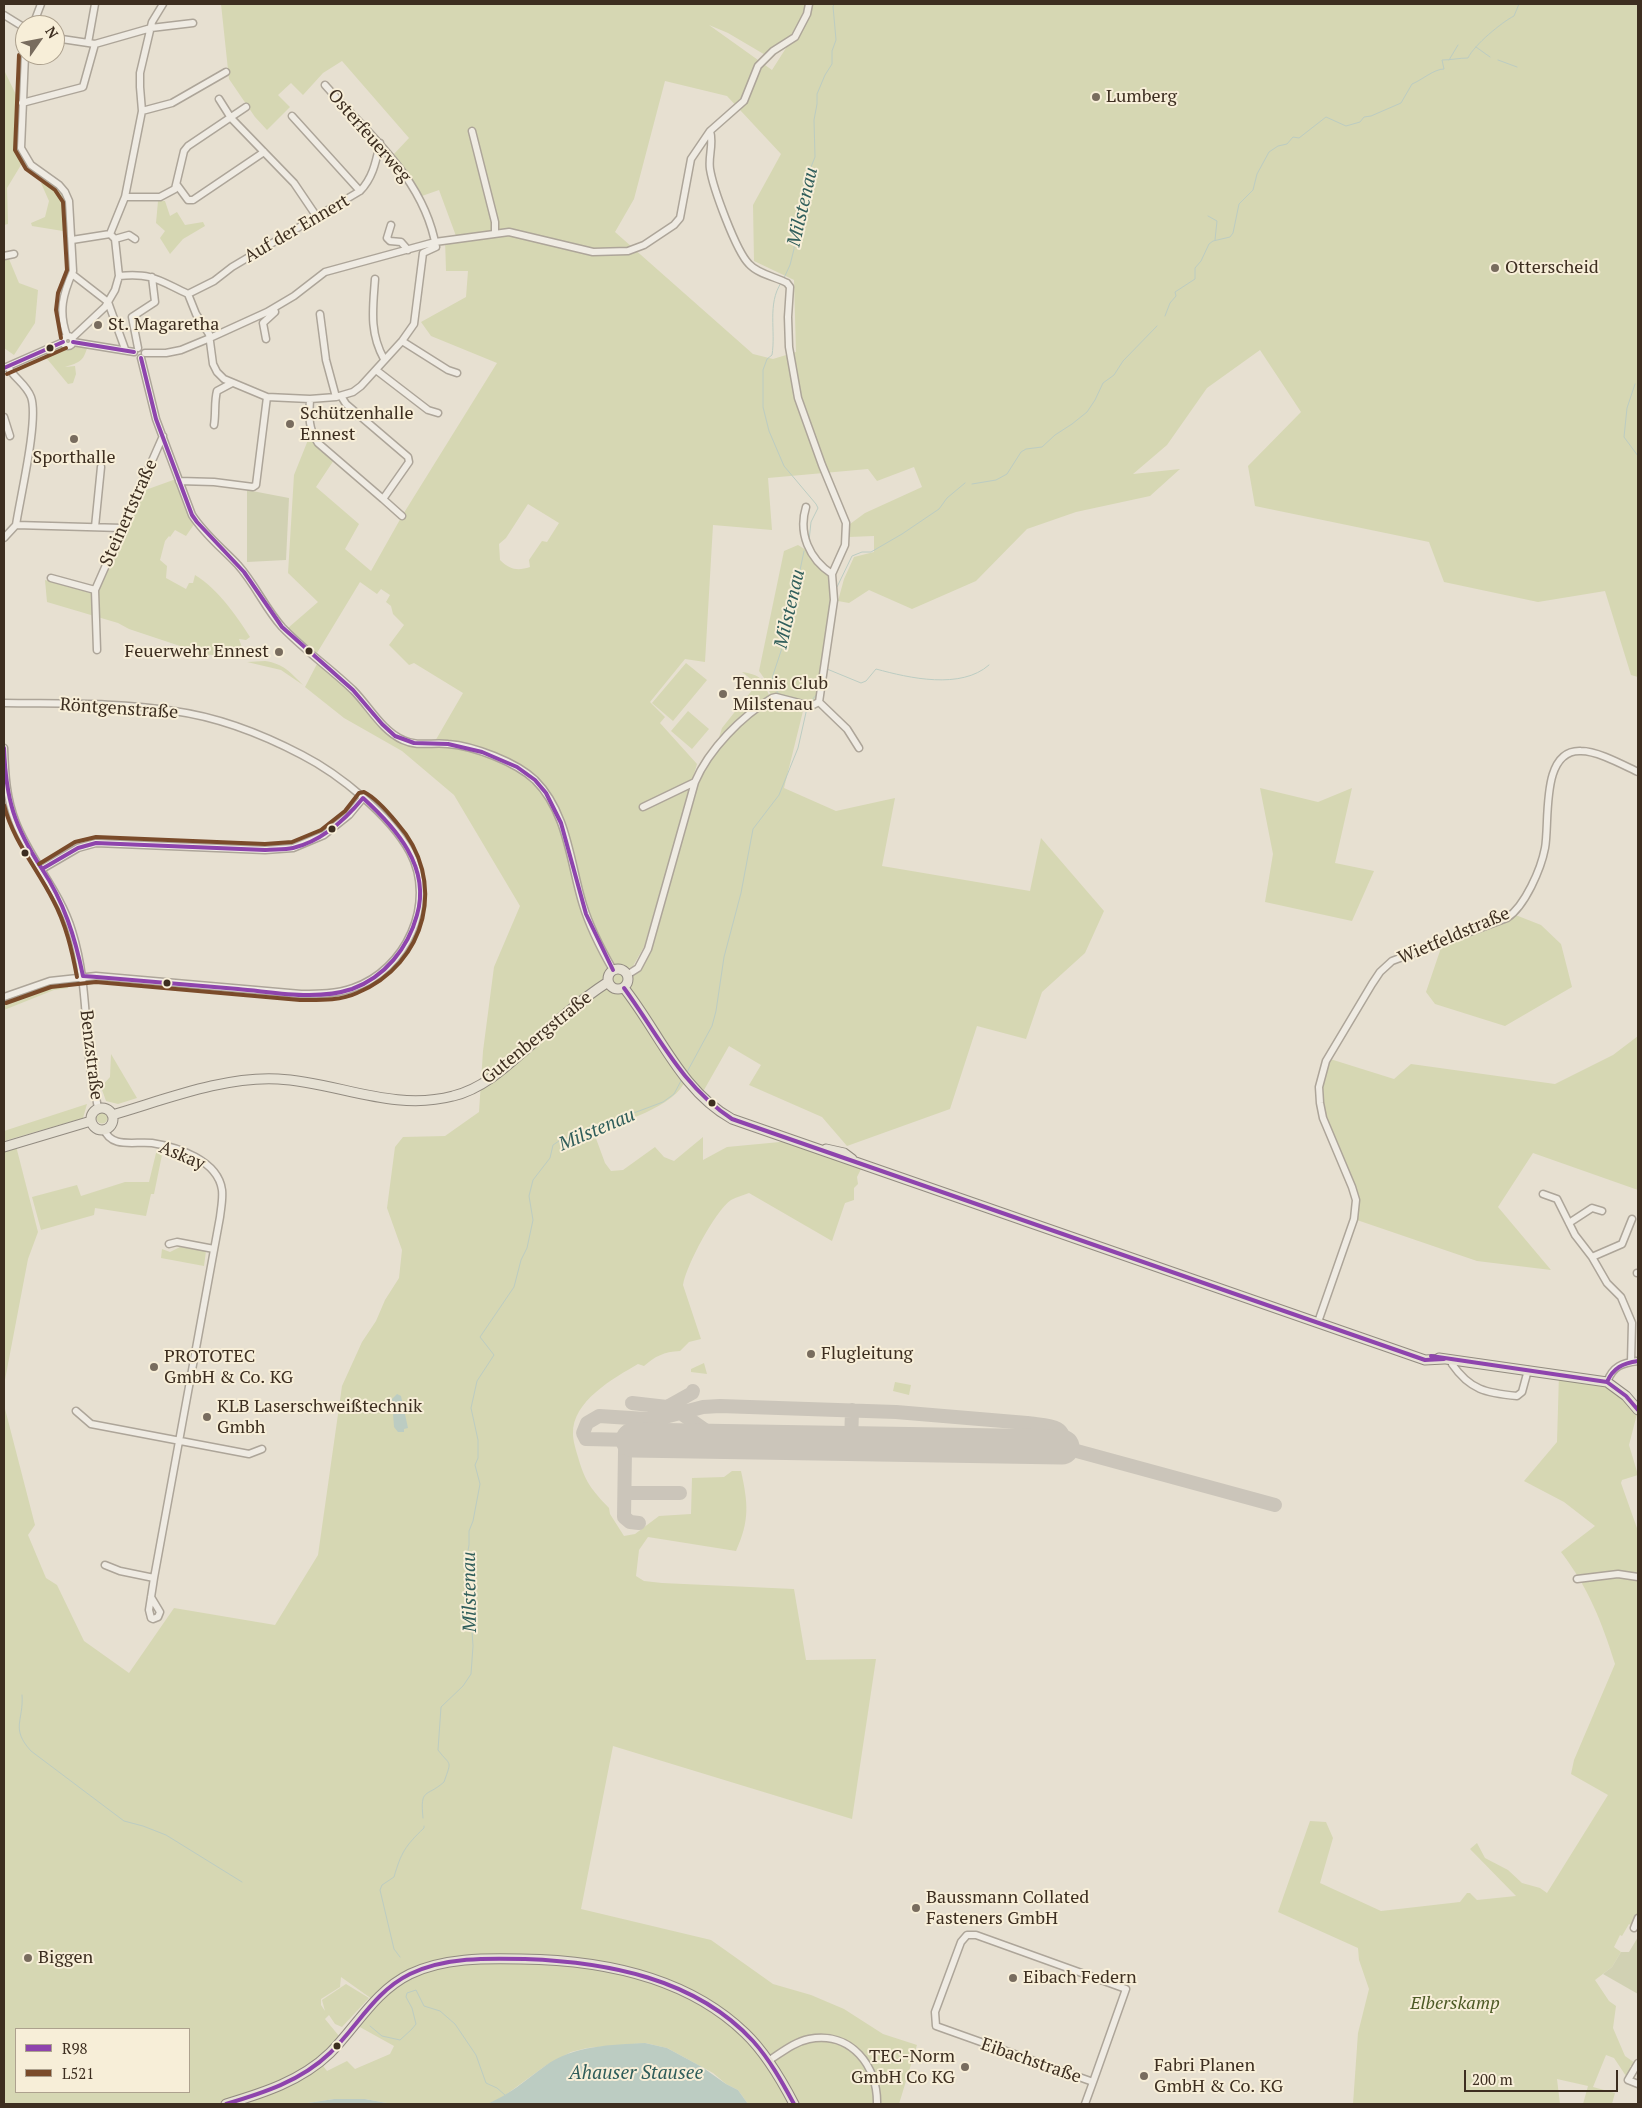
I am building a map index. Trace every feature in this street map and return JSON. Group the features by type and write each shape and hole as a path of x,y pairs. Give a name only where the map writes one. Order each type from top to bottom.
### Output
{"main road":[{"path":"613,970 620,970 627,975 628,982 624,988 614,989 608,982 608,975 613,970"},
{"name":"Gutenbergstraße","path":"112,1115 240,1080 276,1079 304,1081 391,1100 419,1101 454,1096 482,1084 498,1074 578,1004 608,982"},
{"path":"624,988 637,1004 684,1076 708,1103 732,1119 1402,1351 1448,1360 1606,1382 1626,1396 1638,1410"},
{"path":"98,1108 107,1109 112,1115 112,1124 104,1130 95,1127 91,1121 93,1112 98,1108"},
{"path":"4,1147 91,1121"},
{"path":"226,2104 274,2088 300,2076 326,2057 376,2000 393,1984 410,1974 436,1965 458,1962 535,1959 576,1962 621,1970 655,1979 684,1990 705,2002 739,2028 768,2061 794,2104"}],"street":[{"path":"22,103 83,88 92,43 95,4"},
{"path":"4,538 16,525 29,451 33,406 29,392 6,368 71,338 108,302 119,276 112,237 125,197 142,111 140,73 152,22 163,4"},
{"path":"143,356 181,350 210,338 274,308 294,296 325,272 435,242 496,233 521,234 593,252 628,252 644,245 674,225 680,218 691,159 710,132 744,101 758,66 773,51 795,37 807,14 809,4"},
{"path":"4,15 15,22"},
{"path":"65,39 92,43 151,28 193,23"},
{"path":"25,65 21,148 31,165 65,192 69,201 74,260 61,316 71,338"},
{"path":"142,111 172,103 226,72"},
{"name":"Osterfeuerweg","path":"324,85 380,143 415,189 435,242"},
{"path":"219,99 231,118 294,183 317,217"},
{"path":"125,197 160,197 167,195 177,185 184,151 188,146 246,107"},
{"path":"292,116 360,192"},
{"path":"472,131 495,222 496,233"},
{"path":"710,132 712,138 709,158 710,171 717,195 734,235 750,266 779,278 790,287 789,347 798,398 822,465 846,523 845,544 832,574 834,600 819,702"},
{"name":"Auf der Ennert","path":"188,294 214,281 232,267 360,192 367,184 374,170 380,143"},
{"path":"177,185 188,200 193,200 264,152"},
{"path":"391,225 387,238 390,241 401,242 408,250"},
{"path":"72,240 129,235 135,239"},
{"path":"119,276 141,274 152,277 188,294 210,338 213,364 217,372 232,383 267,397 310,400 353,392 361,386 402,341 414,324 423,253 436,247 435,242"},
{"path":"4,256 14,254"},
{"path":"72,274 108,302 125,349"},
{"path":"136,350 132,317 154,302 152,277"},
{"path":"375,278 372,318 377,346 384,359"},
{"path":"266,339 263,324 275,312 274,308"},
{"path":"320,314 326,360 339,396 408,457 409,462 383,499"},
{"path":"71,338 125,349 143,349 156,419 192,515 199,526 238,565 273,616 290,635 349,687 390,732 409,743 448,744 481,752 518,767 539,785 550,800 562,823 588,921 613,970"},
{"path":"402,341 448,370 457,373"},
{"path":"376,370 428,410 438,413"},
{"path":"214,425 217,391 232,383"},
{"path":"179,481 214,482 253,487 256,485 267,397"},
{"path":"310,400 309,428 312,435 402,516"},
{"path":"4,417 10,436"},
{"name":"Steinertstraße","path":"96,650 95,590 163,436"},
{"path":"95,527 101,467"},
{"path":"806,507 803,515 807,548 832,574"},
{"path":"16,525 122,528"},
{"path":"51,578 95,590"},
{"path":"627,975 638,968 648,949 695,782 706,763 733,729 762,704 774,697 812,706 819,702"},
{"path":"819,702 848,729 859,748"},
{"name":"Röntgenstraße","path":"4,703 132,706 174,711 225,722 263,736 303,755 334,776 383,815 400,836 411,854 419,878 420,900 418,914 408,942 396,960 377,975 355,987 340,991 301,994 83,976 50,980 4,997"},
{"name":"Benzstraße","path":"4,748 7,792 11,807 24,840 60,898 71,928 83,976 89,1058 98,1108"},
{"name":"Wietfeldstraße","path":"1318,1322 1355,1210 1352,1187 1320,1110 1320,1087 1327,1058 1380,972 1392,961 1507,918 1517,910 1527,893 1544,851 1553,773 1559,759 1574,751 1585,751 1638,772"},
{"path":"643,807 695,782"},
{"path":"42,869 78,848 96,843 265,850 293,848 324,836 349,815 362,798"},
{"name":"Askay","path":"104,1130 110,1139 120,1142 151,1143 172,1148 195,1158 214,1171 220,1182 222,1200 178,1440 152,1597"},
{"path":"1543,1194 1557,1199 1575,1236 1592,1257 1607,1283 1621,1297 1632,1323 1631,1362"},
{"path":"1569,1223 1592,1208 1602,1211"},
{"path":"1592,1257 1622,1244 1632,1220"},
{"path":"169,1244 177,1242 214,1249"},
{"path":"1448,1360 1461,1377 1476,1388 1502,1395 1517,1396 1522,1392 1528,1370"},
{"path":"1606,1382 1616,1366 1638,1361"},
{"path":"76,1411 91,1424 249,1454 262,1448"},
{"path":"105,1565 120,1571 154,1578"},
{"path":"1577,1579 1618,1574 1638,1577"},
{"path":"1634,1928 1638,1918"},
{"name":"Eibachstraße","path":"967,1935 976,1935 1126,1989 1094,2082 936,2026 936,2010 961,1942 967,1935"},
{"path":"768,2061 803,2041 818,2039 838,2041 858,2052 869,2067 876,2085 877,2104"},
{"path":"1638,2063 1628,2080 1638,2084"},
{"path":"1085,2104 1094,2082"}],"green space":[{"path":"221,4 1638,4 1638,677 1631,675 1605,591 1538,602 1444,582 1429,542 1255,506 1248,466 1301,412 1260,350 1207,388 1167,445 1133,474 1180,469 1150,496 1076,512 1027,529 976,581 912,609 869,590 849,603 838,601 844,579 854,557 874,552 874,536 848,537 850,524 865,513 922,487 914,467 877,481 868,469 768,478 772,530 713,525 705,662 685,659 650,702 665,717 660,723 697,764 644,947 633,966 627,969 617,966 625,973 638,968 644,959 695,782 733,729 772,698 759,671 784,551 798,545 806,550 829,576 831,596 816,709 804,707 784,788 836,811 895,798 882,866 1030,891 1041,838 1104,911 1085,953 1042,992 1026,1039 977,1026 950,1109 847,1146 822,1117 749,1085 761,1065 729,1046 700,1097 686,1079 671,1098 646,1112 594,1133 605,1163 611,1171 623,1170 655,1147 664,1157 674,1161 703,1137 703,1160 727,1147 780,1142 783,1137 863,1165 857,1177 858,1184 854,1188 854,1200 845,1203 832,1241 749,1193 731,1200 724,1206 702,1240 685,1276 683,1285 701,1339 689,1342 680,1351 660,1355 644,1366 638,1364 596,1392 579,1411 573,1434 576,1451 586,1479 609,1508 610,1514 624,1536 635,1534 659,1516 691,1514 692,1478 724,1477 732,1471 741,1471 746,1502 746,1521 736,1551 648,1537 639,1550 636,1576 644,1581 662,1583 794,1589 806,1660 876,1659 852,1819 613,1746 581,1909 711,1940 773,1984 811,1995 844,2009 883,2034 917,2045 899,2104 748,2104 738,2090 726,2084 713,2073 667,2048 645,2043 587,2048 571,2052 545,2066 500,2099 487,2104 392,2104 365,2099 334,2099 301,2104 4,2104 4,1405 35,1525 28,1535 46,1578 57,1585 84,1641 129,1673 174,1608 275,1625 318,1555 342,1386 362,1342 376,1321 385,1300 399,1278 402,1250 387,1208 395,1147 403,1137 445,1136 479,1112 483,1051 494,967 520,906 454,795 402,751 344,718 305,687 318,662 341,682 394,739 411,746 434,743 463,693 414,663 409,665 389,645 404,625 393,614 391,606 386,602 390,595 381,589 377,594 360,582 317,653 288,628 318,602 288,573 294,475 310,435 316,445 334,460 316,487 359,524 345,549 371,571 402,516 497,363 431,336 421,322 466,297 468,271 446,271 445,238 456,236 439,190 422,196 394,154 409,138 342,61 323,73 303,95 291,83 278,95 290,107 267,130 255,117 229,79","holes":["709,25 728,33 767,56 793,37 772,70","665,81 727,96 781,154 753,205 754,261 794,280 796,352 773,359 753,354 615,232 634,199","528,504 559,523 547,542 542,541 529,560 530,567 511,568 500,560 499,544 506,538","341,1977 379,2004 358,2026 394,2046 390,2054 355,2069 347,2061 327,2071 317,2058 329,2050 339,2036 325,2019 329,2015 335,2024 342,2027 369,1998 346,1984 322,2000 325,2011 321,2005 321,1999 340,1987"]},
{"path":"4,70 19,101 18,148 24,160 7,188 8,224 4,225"},
{"path":"50,181 61,193 66,204 69,232 32,226 31,223 45,217 49,201 41,183"},
{"path":"158,201 165,201 170,216 177,212 185,225 203,222 205,226 183,239 170,254 160,238 165,231 156,223"},
{"path":"4,259 9,259 19,283 38,290 35,323 14,355 4,348"},
{"path":"88,344 81,360 65,367 75,366 76,374 73,383 68,384 43,354 60,346 70,349 77,345"},
{"path":"176,479 195,523 186,536 175,530 165,541 160,560 167,566 166,578 186,589 189,583 193,583 195,575 219,595 233,611 250,637 246,640 239,639 246,659 204,654 129,629 118,623 47,602 45,580 97,595 140,492"},
{"path":"247,490 289,498 286,560 247,562"},
{"path":"265,661 282,666 303,685 281,670 247,662"},
{"path":"686,663 707,680 673,721 652,703"},
{"path":"742,672 758,676 770,697 740,719 716,747 722,728 757,684"},
{"path":"688,711 709,729 692,749 671,731"},
{"path":"1260,788 1318,802 1352,788 1335,863 1374,871 1352,921 1265,902 1273,854"},
{"path":"1513,914 1541,925 1561,944 1572,987 1505,1026 1435,1004 1426,992 1443,942"},
{"path":"50,984 68,985 68,988 54,990 4,1010 4,1002"},
{"path":"1638,1036 1638,1190 1533,1153 1498,1207 1551,1270 1477,1261 1354,1219 1356,1200 1331,1137 1319,1095 1327,1058 1394,1079 1411,1064 1555,1084 1613,1055"},
{"path":"111,1054 137,1098 118,1104 106,1101 101,1087 110,1077"},
{"path":"87,1104 83,1118 4,1141 4,1131"},
{"path":"102,1112 108,1118 102,1124 96,1118"},
{"path":"16,1146 38,1232 28,1259 4,1385 4,1149"},
{"path":"157,1149 163,1150 154,1194 151,1194 146,1216 95,1208 94,1215 41,1230 32,1197 77,1185 81,1196 125,1182 149,1182"},
{"path":"180,1247 206,1251 204,1266 161,1258 162,1249 170,1252"},
{"path":"704,1363 707,1374 691,1372 691,1369"},
{"name":"Elberskamp","path":"1559,1374 1607,1382 1638,1410 1629,1445 1638,1475 1622,1480 1621,1483 1638,1531 1638,1916 1633,1926 1629,1924 1622,1936 1620,1935 1614,1947 1621,1952 1612,1967 1595,1980 1609,2001 1616,2006 1613,2028 1625,2056 1635,2063 1633,2066 1630,2066 1628,2079 1614,2058 1606,2055 1593,2087 1615,2093 1612,2104 1583,2104 1588,2086 1557,2079 1560,2104 1353,2104 1358,2033 1369,1989 1359,1960 1358,1948 1278,1912 1310,1821 1326,1822 1333,1838 1320,1883 1381,1911 1460,1902 1467,1893 1470,1893 1477,1900 1516,1896 1470,1849 1477,1843 1485,1858 1508,1870 1522,1883 1540,1888 1547,1893 1608,1795 1571,1774 1574,1760 1615,1664 1605,1634 1587,1592 1561,1552 1595,1526 1564,1502 1524,1481 1557,1442"},
{"path":"895,1382 911,1385 909,1395 893,1391"},
{"path":"1638,1937 1638,1994 1603,1974 1612,1967 1621,1952 1629,1952"}],"water":[{"path":"397,1394 401,1396 408,1428 404,1429 404,1432 398,1432 394,1427 392,1399"},
{"name":"Ahauser Stausee","path":"645,2043 667,2048 702,2067 738,2090 748,2104 487,2104 510,2092 556,2059 568,2054 593,2047"},
{"path":"334,2099 365,2099 392,2104 301,2104"}],"waterway":[{"name":"Milstenau","path":"784,278 794,249 805,182 815,157 814,120 817,94 832,64 832,51 836,40 833,6 835,4"},
{"path":"1165,316 1170,303 1176,296 1175,292 1195,279 1195,268 1201,261 1209,244 1213,241 1230,237 1233,233 1239,204 1253,190 1257,174 1269,152 1278,146 1287,144 1293,137 1299,138 1326,117 1346,126 1360,122 1364,117 1371,116 1401,103 1412,84 1440,69 1444,69 1442,60 1468,58 1489,34 1514,16 1519,4"},
{"path":"1449,60 1458,45"},
{"path":"1476,47 1490,57"},
{"path":"1498,60 1517,67"},
{"path":"1208,216 1217,221 1215,240"},
{"name":"Milstenau","path":"781,283 774,300 772,355 767,359 763,370 763,407 769,431 784,466 818,508 811,522 809,541"},
{"path":"972,484 996,480 1007,474 1021,452 1026,449 1042,447 1087,412 1103,383 1114,375 1123,361 1157,326"},
{"path":"1635,384 1627,408 1624,437 1638,456"},
{"path":"837,587 852,556 862,552 871,552 902,534 939,509 947,498 965,483"},
{"name":"Milstenau","path":"804,551 787,633 773,675 772,685 779,694 810,702"},
{"path":"827,669 861,683 866,681 876,669 904,676 950,680 977,673 989,665"},
{"path":"812,700 817,694"},
{"name":"Milstenau","path":"687,1072 712,1026 724,957 741,893 753,829 779,795 798,748 807,708"},
{"name":"Milstenau","path":"423,1818 422,1802 424,1797 444,1782 449,1766 438,1750 441,1707 463,1686 471,1674 473,1646 467,1556 469,1531 473,1521 480,1484 475,1465 478,1458 478,1440 471,1408 477,1381 494,1355 480,1337 514,1287 521,1260 527,1248 533,1220 529,1196 533,1180 550,1158 553,1145 559,1141 663,1102 674,1094 682,1079"},
{"path":"22,1695 19,1730 31,1751 124,1821 166,1835 242,1882"},
{"name":"Milstenau","path":"400,1957 394,1949 380,1890 382,1885 394,1877 404,1850 424,1826"},
{"name":"Milstenau","path":"370,2026 382,2036 400,2040 416,2024 412,2008 406,1997 407,1993 416,1990 424,2006 440,2011 455,2024 476,2055 486,2083 497,2088 505,2095"}],"taxiway":[{"path":"632,1403 667,1407 693,1391"},
{"path":"633,1440 586,1439 583,1433 587,1423 599,1416 661,1418 703,1407 720,1406 896,1412 1027,1423 1034,1434 1031,1443 1027,1446"},
{"path":"675,1409 722,1442"},
{"path":"851,1444 852,1410"},
{"path":"661,1418 654,1429 661,1441"},
{"path":"1027,1423 1054,1427 1062,1434 1062,1447 1275,1505"},
{"path":"633,1440 628,1443 625,1451 624,1517 630,1522 639,1523"},
{"path":"625,1493 680,1493"}],"runway":[{"path":"633,1440 1062,1447"}],"transit line":[{"name":"L521","path":"19,65 15,150 26,169 55,190 63,202 67,270 58,293 56,310 61,338"},
{"name":"R98","path":"4,368 63,342"},
{"name":"R98","path":"73,342 134,352"},
{"name":"L521","path":"7,374 66,348"},
{"name":"R98","path":"141,358 156,419 192,515 197,522 244,572 282,627 353,690 382,724 395,736 414,743 448,744 482,752 517,767 535,780 546,793 561,823 586,914 613,970"},
{"name":"R98","path":"4,748 7,783 13,812 32,854 42,869"},
{"name":"L521","path":"6,1003 51,987 96,982 300,1000 350,996 381,980 400,962 414,941 422,918 425,894 422,870 413,845 386,810 364,792 359,793 345,811 321,830 292,842 265,844 96,837 75,842 39,864"},
{"name":"R98","path":"363,798 387,822 408,850 415,865 420,897 413,927 401,950 385,969 364,984 338,993 310,995 83,976 68,920 57,894 42,869 78,848 96,843 265,850 293,848 304,845 332,829 363,798"},
{"name":"L521","path":"4,805 13,831 47,888 62,918 77,977"},
{"name":"R98","path":"624,988 685,1075 714,1106 732,1119 1425,1360 1444,1359"},
{"name":"R98","path":"1431,1356 1607,1382 1626,1396 1638,1410"},
{"name":"R98","path":"1607,1382 1612,1373 1619,1367 1638,1361"},
{"name":"R98","path":"226,2104 281,2085 319,2063 340,2043 376,2000 398,1981 410,1974 437,1964 466,1960 496,1959 525,1959 587,1964 648,1978 677,1988 704,2002 730,2020 753,2041 770,2063 794,2104"}],"place":[{"name":"Lumberg","path":"1096,97"},
{"name":"Otterscheid","path":"1495,268"},
{"name":"St. Magaretha","path":"98,325"},
{"name":"Schützenhalle Ennest","path":"290,424"},
{"name":"Sporthalle","path":"74,439"},
{"name":"Feuerwehr Ennest","path":"279,652"},
{"name":"Tennis Club Milstenau","path":"723,694"},
{"name":"Flugleitung","path":"811,1354"},
{"name":"PROTOTEC GmbH & Co. KG","path":"154,1367"},
{"name":"KLB Laserschweißtechnik Gmbh","path":"207,1417"},
{"name":"Baussmann Collated Fasteners GmbH","path":"916,1908"},
{"name":"Biggen","path":"28,1958"},
{"name":"Eibach Federn","path":"1013,1978"},
{"name":"TEC-Norm GmbH Co KG","path":"965,2067"},
{"name":"Fabri Planen GmbH & Co. KG","path":"1144,2076"}]}
